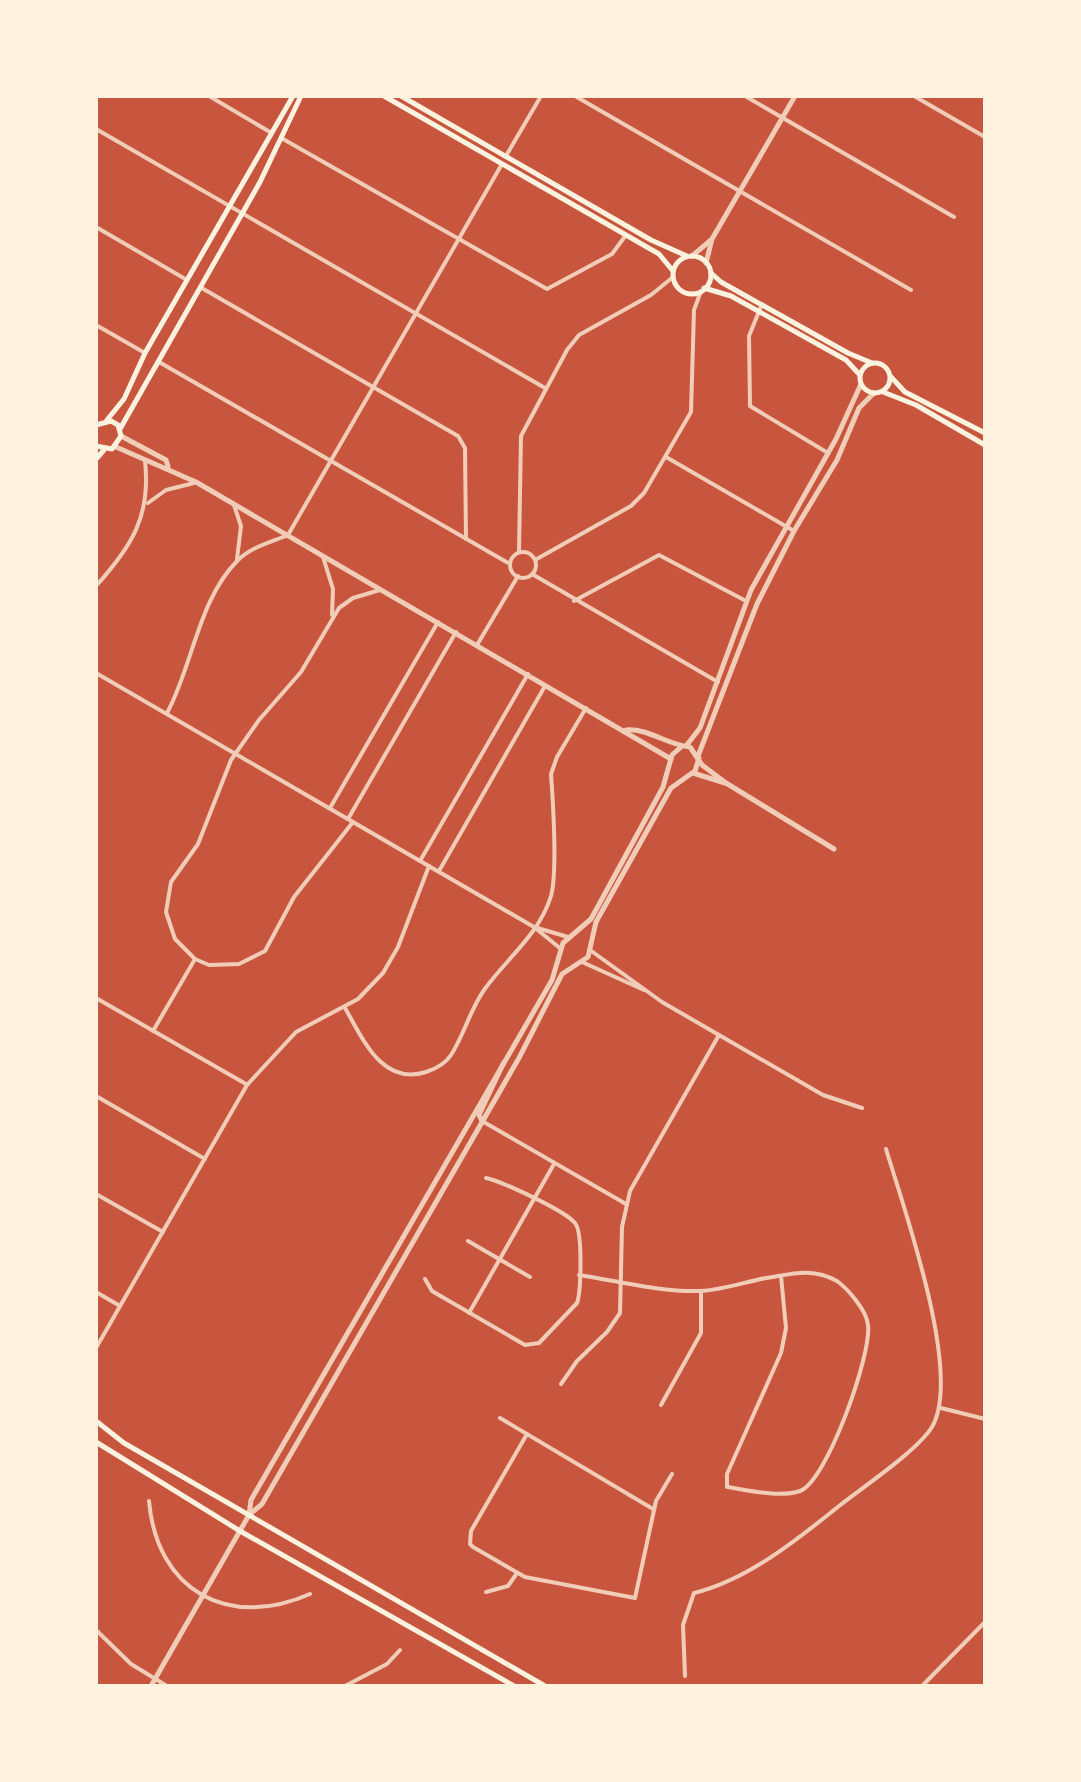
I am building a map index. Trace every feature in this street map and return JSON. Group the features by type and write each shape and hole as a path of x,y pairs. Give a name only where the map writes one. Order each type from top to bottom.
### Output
{"main road":[{"path":"120,429 100,421 124,399 145,353 293,96"},
{"path":"96,459 104,450 116,447 121,436 120,429 283,139 301,96"},
{"path":"384,96 663,257 686,293 703,290 724,293 846,360 860,375 861,384 874,393 883,392 916,405 985,445"},
{"path":"401,96 651,240 706,263 711,273 762,304 848,353 884,366 905,392 985,433"},
{"path":"673,274 678,262 690,256"},
{"path":"703,290 711,273"},
{"path":"860,375 872,363"},
{"path":"883,392 891,377"},
{"path":"968,435 985,433"},
{"path":"96,446 104,450"},
{"path":"96,1421 124,1443 545,1686"},
{"path":"96,1442 240,1531 514,1686"}],"street":[{"path":"209,96 270,132"},
{"path":"167,713 183,681 206,613 237,561 249,552 288,535 541,96"},
{"path":"575,96 911,290"},
{"path":"745,96 954,217"},
{"path":"706,263 712,239 795,96"},
{"path":"914,96 985,137"},
{"path":"96,129 545,388"},
{"path":"283,139 547,289 612,254 626,235"},
{"path":"96,227 187,280"},
{"path":"690,256 712,239"},
{"path":"510,564 519,552 521,436 545,388 579,335 651,295 673,274"},
{"path":"200,287 463,441 466,539"},
{"path":"532,574 535,560 631,506 644,493 666,457 691,412 694,310 703,290"},
{"path":"762,304 749,336 750,406 828,453"},
{"path":"96,325 145,353"},
{"path":"157,361 510,564 518,576"},
{"path":"249,1515 251,1500 552,980 570,936 591,919 663,787 671,761 700,728 746,601 828,453 861,384"},
{"path":"151,1686 249,1515 268,1493 482,1121 562,974 580,963 590,948 596,922 671,788 690,774 757,604 794,531 837,460 859,408 874,393"},
{"path":"121,436 166,460 169,467"},
{"path":"116,447 145,461 169,467 626,730 671,761 677,772 726,783"},
{"path":"666,457 794,531"},
{"path":"145,461 147,505"},
{"path":"96,586 125,548 147,505 166,490 196,482"},
{"path":"233,503 241,526 237,561"},
{"path":"519,552 529,553 535,560"},
{"path":"323,555 333,589 331,619"},
{"path":"574,601 659,555 746,601"},
{"path":"518,576 532,574 718,682"},
{"path":"477,645 518,576"},
{"path":"382,590 346,602 331,619 301,672 259,720 222,778 198,844 171,882 167,896 170,927 175,939 195,959 225,966 253,959 265,951 294,897 350,821 456,632"},
{"path":"330,808 438,622"},
{"path":"96,673 534,927 562,951 567,961 580,963 650,992"},
{"path":"420,861 528,674"},
{"path":"439,871 546,685"},
{"path":"345,1008 373,1056 387,1068 412,1076 434,1069 450,1056 472,1008 488,985 515,957 534,927 552,886 553,766 586,708"},
{"path":"626,730 637,729 684,747 726,783 834,849"},
{"path":"96,1348 247,1085 296,1032 345,1008 368,990 391,962 429,866"},
{"path":"534,927 584,937 601,962 719,1035 823,1095 862,1108"},
{"path":"153,1031 195,959"},
{"path":"96,998 247,1085"},
{"path":"561,1384 577,1361 617,1319 622,1306 619,1257 630,1191 719,1035"},
{"path":"509,1050 479,1115 482,1121 626,1204"},
{"path":"96,1096 205,1159"},
{"path":"685,1676 683,1625 694,1593 717,1588 748,1571 827,1516 923,1438 940,1408 940,1369 926,1285 886,1149"},
{"path":"469,1313 554,1164"},
{"path":"425,1279 432,1291 525,1345 534,1345 575,1307 580,1293 581,1237 575,1223 503,1182 486,1178"},
{"path":"96,1194 163,1232"},
{"path":"468,1241 530,1277"},
{"path":"579,1275 701,1291 798,1271 815,1273 838,1282 855,1299 869,1324 851,1405 813,1482 799,1491 757,1492 727,1487 727,1474 781,1353 786,1328 781,1276"},
{"path":"661,1405 701,1333 701,1291"},
{"path":"96,1292 120,1306"},
{"path":"940,1408 985,1419"},
{"path":"500,1418 654,1509"},
{"path":"527,1434 471,1531 469,1540 473,1547 517,1573 635,1598 654,1509 672,1474"},
{"path":"149,1501 151,1530 162,1554 174,1573 203,1595 235,1608 264,1609 310,1594"},
{"path":"486,1592 508,1586 517,1573"},
{"path":"922,1686 985,1622"},
{"path":"96,1630 131,1664 167,1686"},
{"path":"345,1686 387,1664 400,1650"}]}
